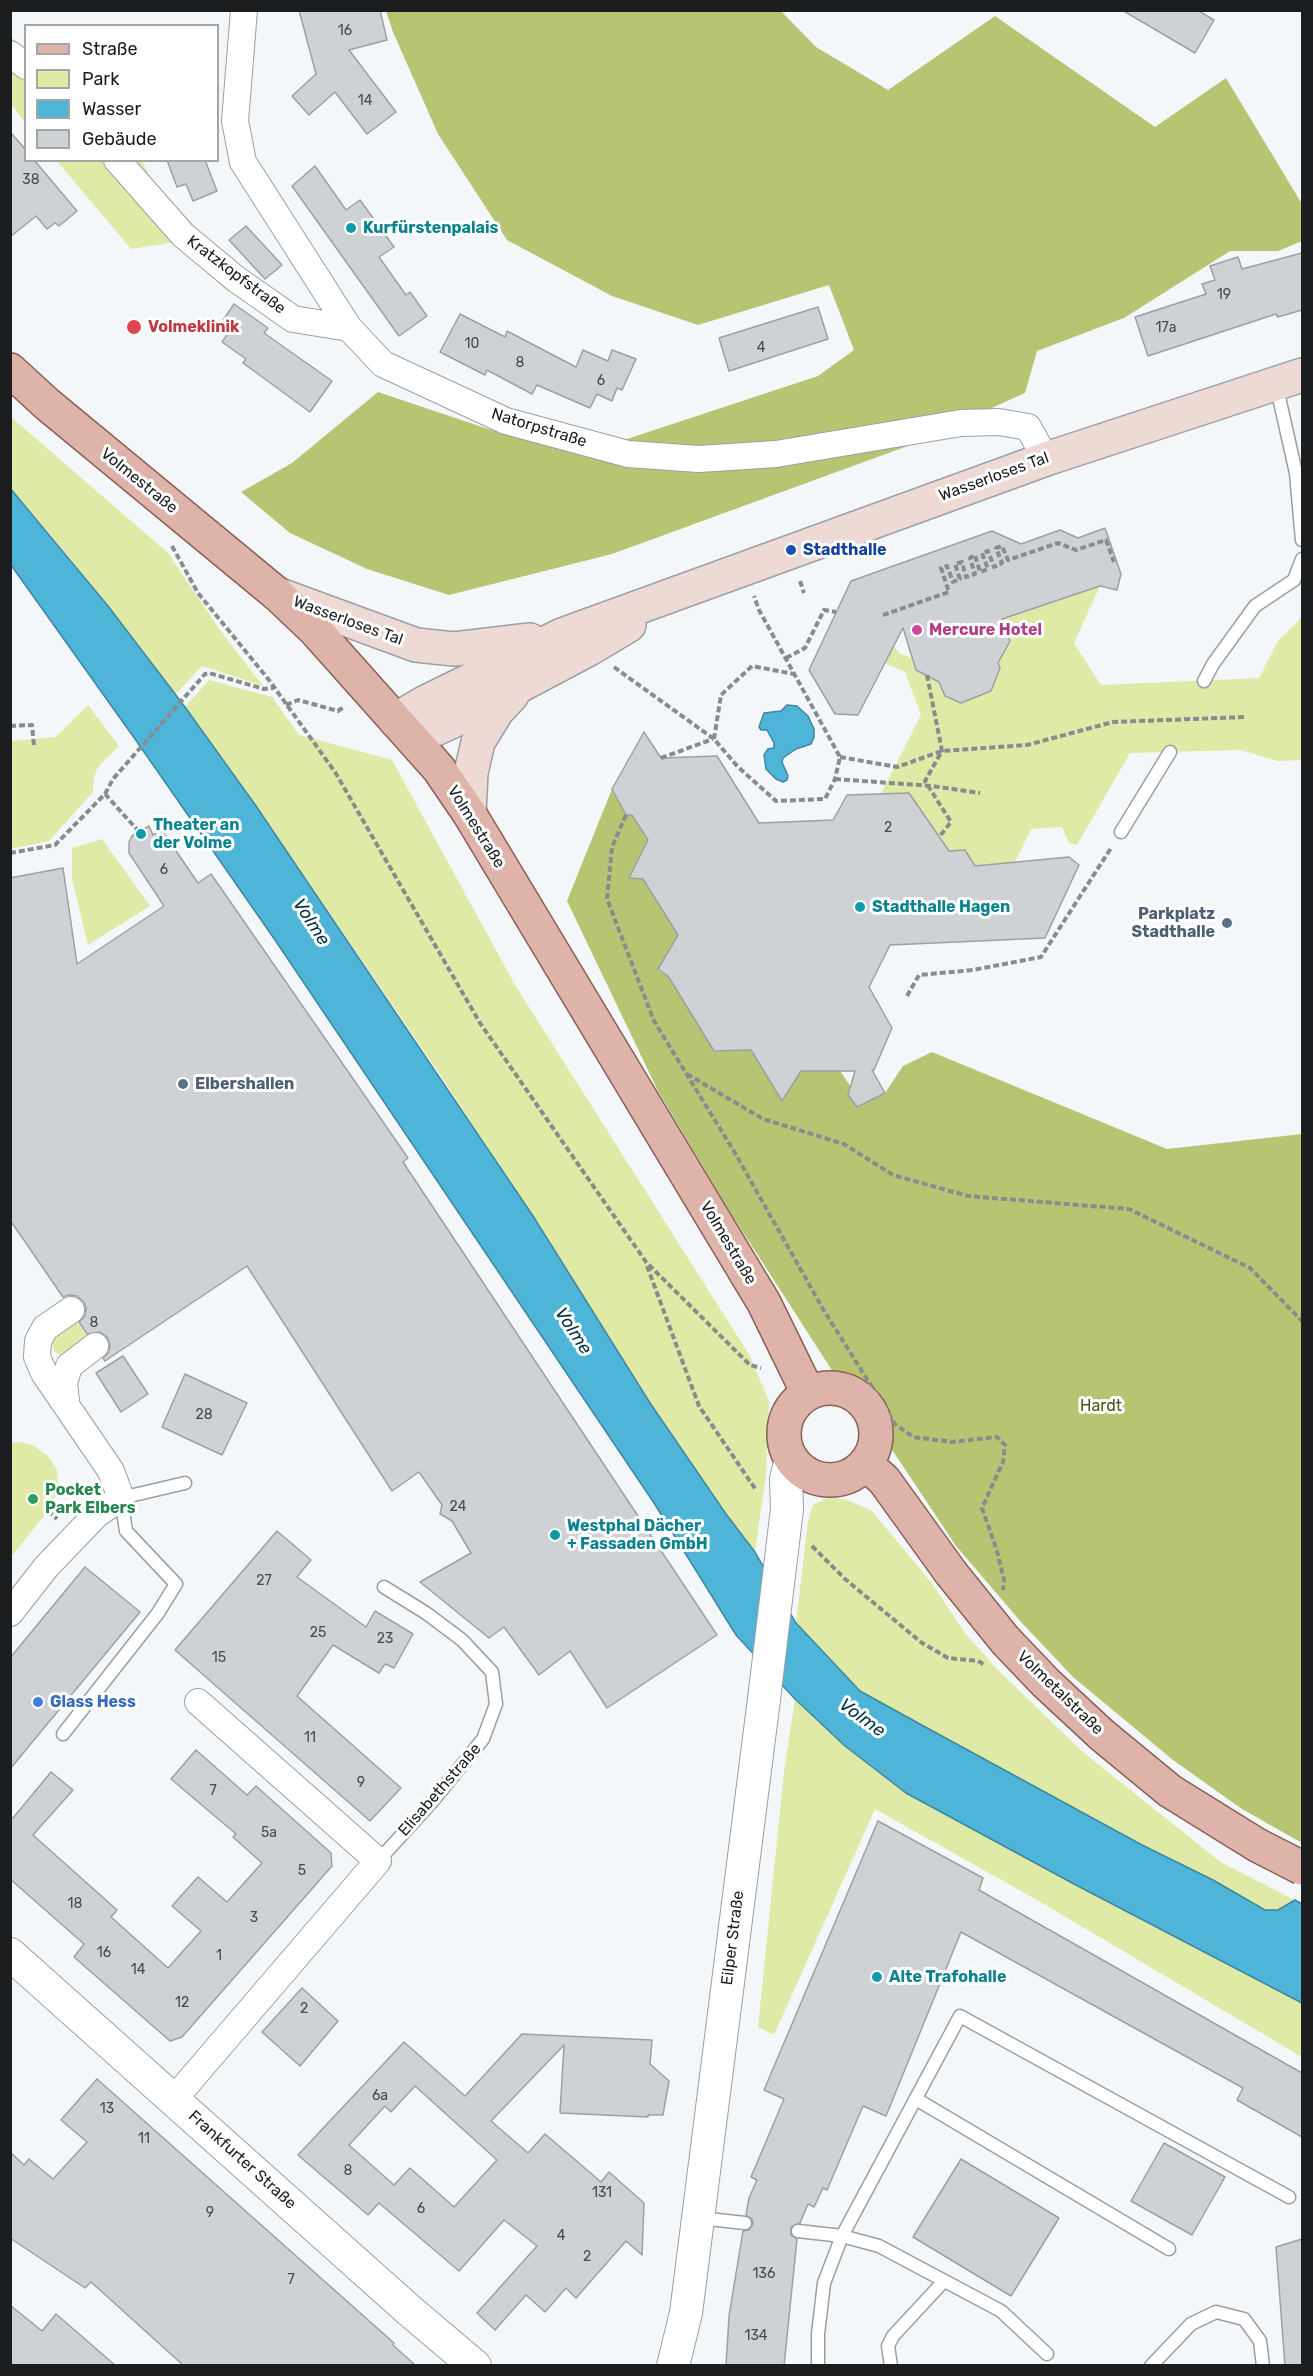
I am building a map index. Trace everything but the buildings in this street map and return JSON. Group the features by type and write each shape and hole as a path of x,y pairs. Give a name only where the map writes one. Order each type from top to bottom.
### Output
{"main road":[{"name":"Volmestraße","path":"10,370 47,404 277,594 315,630 439,769 469,813 764,1303 808,1393"},
{"name":"Wasserloses Tal","path":"405,729 424,703 575,642 689,588 1046,459 1289,379"},
{"name":"Wasserloses Tal","path":"277,594 416,645 454,649 508,644 575,642"},
{"name":"Wasserloses Tal","path":"469,813 471,773 478,742 497,711 524,684 575,642"},
{"name":"Wasserloses Tal","path":"405,729 524,684"},
{"path":"823,1388 836,1388 852,1393 870,1410 876,1424 876,1441 866,1464 855,1473 841,1479 827,1480 801,1468 785,1443 784,1426 796,1402 808,1393 823,1388"},
{"name":"Volmetalstraße","path":"866,1464 884,1480 951,1573 1005,1640 1046,1683 1102,1735 1170,1791 1257,1845 1302,1868"}],"street":[{"name":"Natorpstraße","path":"244,10 235,121 243,162 349,328 383,364 496,416 561,437 628,454 699,459 776,454 961,423 999,422 1028,427 1046,459"},
{"path":"10,54 24,64"},
{"name":"Kratzkopfstraße","path":"119,162 183,235 236,279 293,319 349,328"},
{"path":"10,1613 46,1566 97,1514 121,1498 111,1471 66,1401 44,1373 37,1358 38,1341 45,1328 71,1310"},
{"path":"66,1401 64,1383 69,1366 95,1346"},
{"name":"Eilper Straße","path":"673,2366 686,2313 787,1509 786,1479 801,1468"},
{"path":"198,1702 378,1861"},
{"name":"Elisabethstraße","path":"174,2099 378,1861"},
{"name":"Frankfurter Straße","path":"10,1954 410,2311 475,2366"}],"lane":[{"path":"1289,379 1302,540"},
{"path":"1204,681 1213,664 1255,606 1294,580 1302,559"},
{"path":"1121,832 1170,752"},
{"path":"63,1734 158,1613 176,1584 126,1531 121,1498 185,1482"},
{"name":"Elisabethstraße","path":"378,1861 483,1739 496,1704 492,1672 462,1640 426,1613 384,1587"},
{"path":"818,2366 818,2334 825,2283 842,2236 960,2016 1289,2197"},
{"path":"916,2099 1169,2249"},
{"path":"698,2217 745,2223"},
{"path":"798,2231 842,2236 879,2246 1001,2311 1047,2354"},
{"path":"891,2366 888,2346 893,2336 944,2280"},
{"path":"1151,2366 1191,2324 1216,2312 1244,2319 1260,2341 1263,2366"}],"path":[{"path":"883,615 950,592 941,568 947,566 953,582 960,579 955,564 962,562 966,577 975,574 970,558 975,555 980,572 988,569 982,553 988,551 994,567 1002,563 996,548 1002,546 1008,560 1058,543 1076,550 1106,540 1114,562"},
{"path":"172,549 198,593 273,688 335,772 480,1023 646,1262 750,1365 762,1368"},
{"path":"575,642 714,739 738,767 776,801 825,799 835,779 840,757 759,609 743,569"},
{"path":"786,658 805,648 824,610 836,612"},
{"path":"714,739 721,695 752,666 794,674"},
{"path":"10,853 55,845 105,794 113,779 205,674 264,689 273,688"},
{"path":"927,675 942,751 925,781 951,822 939,837"},
{"path":"286,705 298,700 338,711"},
{"path":"840,757 897,767 942,751 1027,745 1113,722 1245,717"},
{"path":"10,726 32,725 34,746"},
{"path":"661,758 714,739"},
{"path":"835,779 932,786 980,793"},
{"path":"105,794 141,834"},
{"path":"626,815 612,847 607,899 654,1021 735,1153 823,1309 895,1424 914,1437 952,1442 997,1437 1005,1444 1003,1462 982,1508 1004,1580"},
{"path":"907,996 919,975 973,970 1041,957 1083,895 1121,832"},
{"path":"686,1074 763,1119 844,1144 893,1175 968,1196 1129,1209 1250,1268 1302,1321"},
{"path":"646,1262 699,1406 757,1493"},
{"path":"805,1540 845,1579 922,1643 948,1658 978,1661 992,1668"}],"green space":[{"path":"386,11 781,11 816,47 888,90 995,16 1155,127 1226,78 1302,204 1302,241 1278,251 1230,251 1124,318 1037,351 1025,393 905,447 612,554 449,595 367,569 290,533 241,492 292,463 378,392 503,434 566,448 615,443 818,376 854,350 829,285 698,325 612,296 507,240 438,134"},
{"path":"10,36 24,48 24,121 11,104"},
{"path":"58,162 142,162 153,184 242,274 228,292 176,242 131,249"},
{"path":"10,416 168,553 220,630 263,686 202,666 175,695 78,568 11,488"},
{"path":"1100,586 1074,643 1101,685 1259,678 1278,641 1302,617 1302,760 1277,761 1241,750 1130,753 1077,845 1069,843 1062,827 1031,829 1014,864 975,866 965,850 949,851 881,794 921,715 905,672 885,663 894,646 900,654 913,658 939,682 945,696 962,703 991,691 1000,668 998,663 1010,641 1002,619"},
{"path":"209,680 272,697 299,735 392,760 515,985 750,1356 769,1401 766,1475 755,1551 726,1514 650,1403 533,1216 435,1067 256,806 185,707"},
{"path":"88,705 119,746 99,766 94,776 93,792 49,841 11,849 11,741 56,737"},
{"name":"Hardt","path":"612,789 626,815 632,815 648,840 630,878 643,879 678,935 658,970 668,976 751,1050 778,1094 787,1094 801,1071 840,1071 851,1087 848,1096 858,1107 885,1093 903,1066 932,1052 1167,1149 1302,1134 1302,1843 1242,1809 1173,1760 1073,1677 1021,1622 956,1546 887,1442 881,1414 870,1393 854,1381 835,1375 732,1215 658,1091 567,901"},
{"path":"102,839 150,906 88,945 72,879 72,848"},
{"path":"76,1320 88,1339 68,1354 60,1355 55,1352 51,1341 54,1334"},
{"name":"Pocket Park Elbers","path":"21,1442 34,1446 48,1456 57,1470 59,1490 48,1511 11,1557 11,1443"},
{"path":"829,1497 847,1500 872,1511 931,1582 965,1633 997,1669 1084,1753 1222,1863 1295,1900 1278,1910 1265,1910 860,1691 796,1623 808,1521 813,1505"},
{"path":"795,1699 845,1746 906,1793 1302,2003 1302,2057 1037,1900 875,1809 774,2035 758,2027 784,1772"}],"water":[{"name":"Volme","path":"10,488 108,606 185,707 256,806 533,1216 650,1403 726,1514 755,1552 796,1623 860,1691 1265,1910 1278,1910 1295,1900 1302,1904 1302,2003 906,1793 845,1746 795,1699 736,1635 654,1503 273,937 11,565"},
{"path":"787,705 797,706 808,716 814,729 814,737 811,744 796,749 783,758 782,762 788,776 783,782 776,779 766,769 764,755 768,749 774,748 774,743 767,730 761,730 759,727 764,713 781,711"}],"place":[{"name":"Kurfürstenpalais","path":"351,228"},
{"name":"Volmeklinik","path":"134,327"},
{"name":"Stadthalle","path":"791,550"},
{"name":"Mercure Hotel","path":"917,630"},
{"name":"Theater an der Volme","path":"141,834"},
{"name":"Stadthalle Hagen","path":"860,907"},
{"name":"Parkplatz Stadthalle","path":"1227,923"},
{"name":"Elbershallen","path":"183,1084"},
{"name":"Pocket Park Elbers","path":"33,1499"},
{"name":"Westphal Dächer + Fassaden GmbH","path":"555,1535"},
{"name":"Glass Hess","path":"38,1702"},
{"name":"Alte Trafohalle","path":"877,1977"}]}
